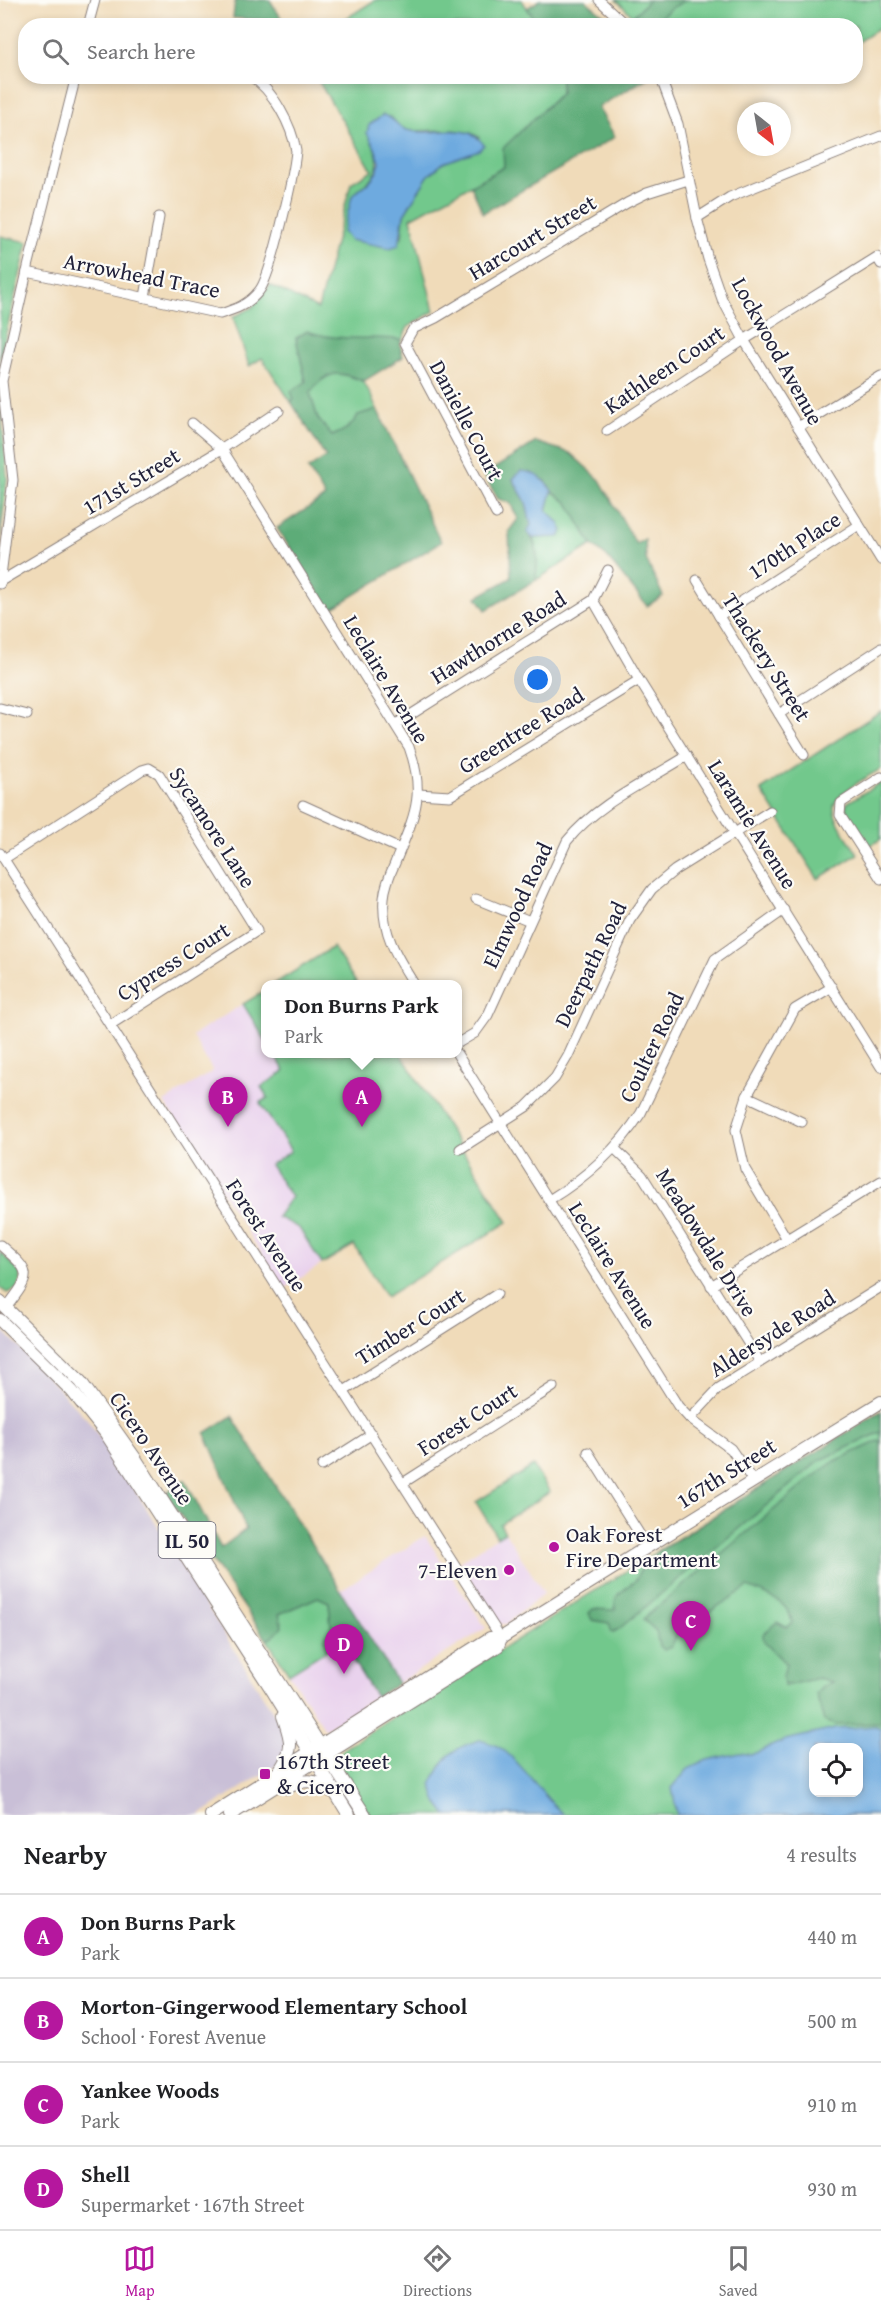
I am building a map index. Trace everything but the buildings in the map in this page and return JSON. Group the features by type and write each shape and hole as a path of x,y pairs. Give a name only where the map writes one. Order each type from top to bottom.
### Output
{"main road":[{"name":"Cicero Avenue","path":"2,1311 105,1432 274,1693 365,1815"},
{"name":"Cicero Avenue","path":"2,1311 81,1382 135,1458 319,1754 337,1796 349,1815"},
{"name":"167th Street","path":"230,1815 490,1638 501,1638 881,1402"},
{"path":"274,1693 292,1741 287,1759 279,1771"},
{"name":"167th Street","path":"211,1815 279,1771 319,1754"},
{"path":"242,1815 304,1780 316,1781 337,1796"}],"street":[{"path":"90,18 94,0"},
{"path":"598,0 618,18"},
{"path":"0,583 13,480 2,381 74,84"},
{"name":"Arrowhead Trace","path":"27,272 220,314 244,307 261,290 269,268 296,151 288,123 267,91 259,84"},
{"name":"Lockwood Avenue","path":"663,84 678,124 697,218 722,299 744,340 881,560"},
{"path":"697,218 730,197 881,136"},
{"name":"Harcourt Street","path":"405,343 413,329 436,318 627,203 647,193 688,180"},
{"path":"145,297 159,217"},
{"name":"Kathleen Court","path":"607,431 744,340 877,257 881,264"},
{"name":"Danielle Court","path":"405,343 496,514"},
{"path":"798,427 881,376"},
{"name":"171st Street","path":"0,583 222,449 279,411"},
{"name":"Leclaire Avenue","path":"192,423 222,449 409,747 414,760 418,794 411,826 385,889 384,914 392,948 412,980"},
{"name":"170th Place","path":"719,616 860,525"},
{"name":"Hawthorne Road","path":"396,724 593,600 608,570"},
{"name":"Thackery Street","path":"697,580 804,755"},
{"name":"Laramie Avenue","path":"593,600 639,680 881,1067"},
{"path":"779,714 881,648"},
{"name":"Greentree Road","path":"418,794 450,796 639,680"},
{"path":"0,708 27,715"},
{"name":"Elmwood Road","path":"462,1041 475,1033 483,1023 560,854 579,826 598,811 687,756"},
{"name":"Sycamore Lane","path":"2,856 148,768 159,774 257,931"},
{"path":"881,777 841,803 840,815 881,879"},
{"path":"303,805 400,849"},
{"name":"Deerpath Road","path":"460,1149 534,1101 548,1087 561,1067 638,907 652,890 675,870 770,811"},
{"name":"Forest Avenue","path":"2,856 501,1638"},
{"path":"476,899 530,921"},
{"name":"Coulter Road","path":"549,1200 585,1176 614,1148 641,1113 715,959 784,910"},
{"name":"Cypress Court","path":"110,1025 257,931"},
{"path":"788,1239 741,1159 736,1130 747,1096 795,1009 832,987"},
{"name":"Leclaire Avenue","path":"460,1058 678,1406 690,1419 731,1449 753,1481"},
{"path":"747,1096 802,1122"},
{"name":"Meadowdale Drive","path":"614,1148 642,1175 760,1362"},
{"path":"711,1286 881,1181"},
{"path":"0,1245 21,1264 26,1272 26,1281 2,1311"},
{"name":"Aldersyde Road","path":"690,1419 712,1393 881,1287"},
{"name":"Timber Court","path":"344,1391 497,1294"},
{"name":"Forest Court","path":"403,1483 553,1387"},
{"path":"322,1466 372,1434"},
{"path":"588,1452 647,1546"}],"shaded area":[{"path":"243,1004 261,1033 261,1058 277,1058 285,1071 262,1087 292,1151 291,1197 299,1228 322,1264 284,1289 164,1102 213,1071 192,1036"},
{"path":"0,1327 87,1419 123,1471 281,1725 288,1740 284,1754 277,1765 199,1815 0,1815"},
{"path":"505,1532 544,1593 506,1624 500,1624 496,1622 459,1562"},
{"path":"425,1536 486,1628 398,1683 339,1591"},
{"path":"341,1641 376,1697 325,1729 289,1674"}],"green space":[{"path":"235,0 270,0 281,18 233,18"},
{"path":"375,0 522,0 534,18 347,18"},
{"path":"540,0 585,0 607,18 533,18 527,8"},
{"path":"616,0 649,0 633,16"},
{"path":"649,0 686,0 671,8 660,18 635,18 633,16"},
{"path":"686,0 881,0 881,27 863,39 863,18 660,18 671,8"},
{"path":"320,84 561,84 561,92 504,148 504,167 411,218 434,311 408,327 402,340 296,338 306,382 291,402 262,358 249,366 233,317 252,308 270,285 318,309 351,183 372,170","holes":["390,117 399,126 409,131 453,130 479,137 460,156 443,163 428,176 404,214 402,237 352,196 374,175 377,168 378,161 367,133"]},
{"path":"561,84 637,84 598,107 615,137 483,213 471,186 504,167 503,148 561,93"},
{"path":"0,236 28,242 0,358"},
{"path":"307,331 330,337 402,340 400,345 403,357 364,381 347,375 334,374 322,380 310,393 318,419 332,436 347,428 358,415 377,409 441,542 330,610 277,528 325,497 308,469 326,457 291,402 294,400 291,391 306,382 296,338"},
{"path":"335,373 353,377 363,383 377,409 358,415 347,428 332,436 318,419 310,393 320,379"},
{"path":"0,399 7,478 0,541"},
{"path":"536,442 570,453 600,480 636,544 645,539 646,559 663,596 647,606 607,557 592,545 568,503 552,491 545,480 513,480 526,502 531,525 527,532 534,543 537,554 536,580 486,610 477,597 511,578 509,531 518,519 510,503 498,499 484,475"},
{"path":"552,491 568,503 592,545 536,580 537,552 533,538 559,537 559,523 547,511"},
{"path":"881,711 881,769 846,791 834,807 839,824 858,854 818,879 761,790"},
{"path":"881,782 881,839 868,847 845,809 847,803"},
{"path":"333,947 354,980 280,980"},
{"path":"261,993 261,1033 243,1004"},
{"path":"277,1058 404,1058 508,1222 386,1297 354,1245 322,1264 299,1228 277,1217 291,1197 270,1165 291,1151 260,1103 268,1098 261,1087 285,1071"},
{"path":"0,1252 20,1272 17,1289 7,1293 0,1288"},
{"path":"881,1411 881,1815 369,1815 338,1762 341,1752"},
{"path":"881,1411 881,1432 819,1461 619,1629 612,1633 609,1623 592,1620 589,1613 593,1609 615,1610 615,1601 620,1593 636,1580 639,1572 654,1559 654,1554"},
{"path":"232,1416 398,1683 376,1697 341,1642 327,1650 325,1638 331,1626 329,1602 318,1597 279,1614 282,1626 274,1636 267,1640 165,1493 185,1480 221,1548 246,1529 205,1433"},
{"path":"881,1440 881,1723 836,1725 824,1721 816,1694 823,1686 832,1682 818,1678 784,1686 783,1677 786,1664 764,1642 763,1634 777,1622 786,1627 792,1623 790,1615 787,1609 776,1600 748,1587 679,1631 671,1647 664,1650 659,1646 656,1631 643,1619 813,1477 835,1461"},
{"path":"533,1466 550,1492 500,1524 505,1532 497,1537 476,1502"},
{"path":"318,1597 329,1602 331,1626 325,1638 327,1650 289,1674 267,1640 274,1636 279,1614"}],"water":[{"path":"383,115 407,130 417,132 458,131 477,137 484,145 479,150 443,163 428,176 404,214 399,245 390,248 350,240 343,232 352,196 377,172 380,162 367,133 369,125"},
{"path":"521,471 539,477 552,491 547,510 563,531 559,537 533,538 527,532 531,525 526,502 513,479"},
{"path":"876,1726 881,1729 881,1815 677,1815 672,1788 688,1769 707,1760 740,1753 751,1755 785,1740 835,1729"},
{"path":"480,1740 500,1748 511,1756 564,1815 447,1815 437,1802 431,1785 449,1755"}],"place":[{"name":"Morton-Gingerwood Elementary School","path":"228,1127"},
{"name":"Don Burns Park","path":"362,1127"},
{"name":"Oak Forest Fire Department","path":"554,1547"},
{"name":"7-Eleven","path":"509,1570"},
{"name":"Yankee Woods","path":"691,1651"},
{"name":"Shell","path":"344,1674"},
{"name":"167th Street & Cicero","path":"265,1774"}]}
